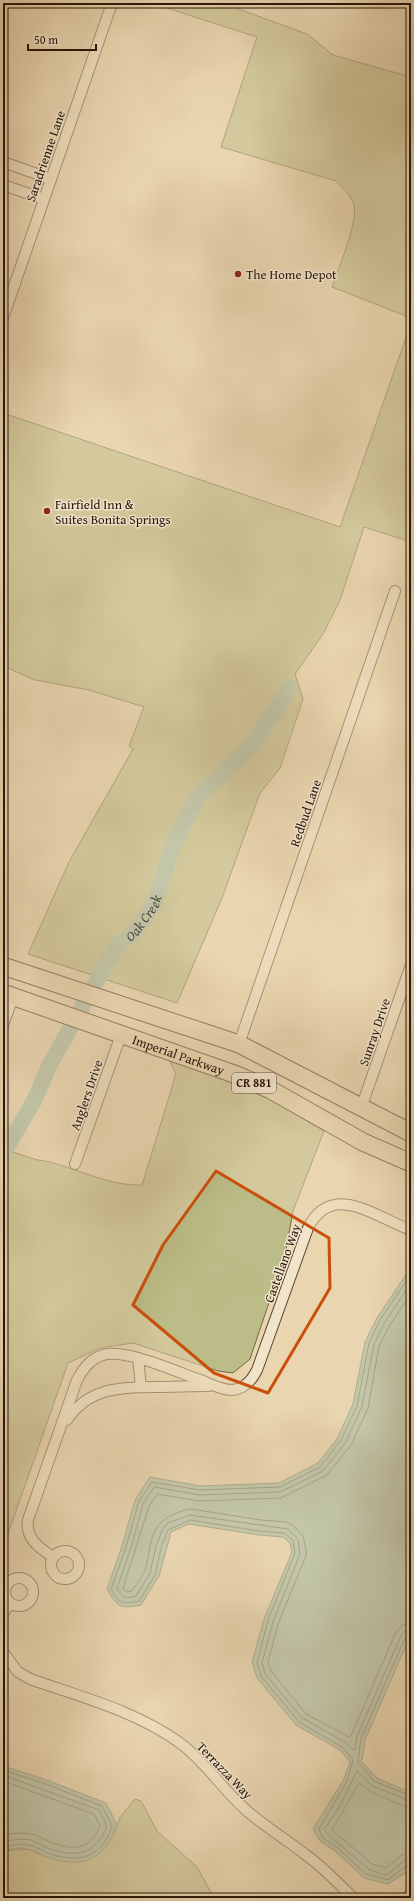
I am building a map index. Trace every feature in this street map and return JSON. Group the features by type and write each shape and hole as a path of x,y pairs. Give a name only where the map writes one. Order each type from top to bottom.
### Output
{"main road":[{"name":"CR 881","path":"9,968 239,1044 411,1133"},
{"path":"8,995 9,968"},
{"name":"Imperial Parkway","path":"8,995 238,1075 271,1090 363,1142 411,1163"}],"street":[{"name":"Saradrienne Lane","path":"3,318 112,3"},
{"path":"3,162 51,179"},
{"path":"3,185 44,199"},
{"name":"Redbud Lane","path":"239,1044 395,591"},
{"name":"Sunray Drive","path":"361,1108 411,965"},
{"path":"3,1025 8,995"},
{"name":"Anglers Drive","path":"75,1164 121,1035"},
{"name":"Castellano Way","path":"53,1557 34,1542 27,1526 77,1380 91,1362 97,1357 110,1354 125,1355 138,1358 215,1386 233,1390 239,1388 250,1382 254,1377 308,1228 320,1211 331,1205 349,1204 411,1230"},
{"path":"138,1358 141,1387"},
{"name":"Castellano Way","path":"60,1429 75,1409 95,1394 116,1388 215,1386"},
{"path":"3,1614 10,1603"},
{"name":"Terrazza Way","path":"3,1652 18,1672 30,1679 119,1710 144,1722 180,1743 205,1765 245,1809 278,1835 307,1855 353,1898"},
{"path":"406,1898 411,1894"}],"highlighted area":[{"path":"216,1171 329,1238 330,1288 268,1393 214,1373 133,1305 163,1245"}],"green space":[{"path":"151,3 222,3 307,34 333,55 411,77 411,318 332,287 347,246 354,213 354,206 351,199 347,192 336,181 221,147 257,37"},
{"path":"411,323 411,542 364,527 340,600 323,634 295,674 303,699 280,768 260,793 222,898 177,1003 28,954 69,862 133,749 129,746 144,707 89,690 35,680 3,666 3,413 340,527"},
{"path":"169,1059 218,1075 275,1102 324,1131 293,1211 285,1255 250,1359 233,1373 218,1371 133,1343 100,1348 68,1363 3,1548 3,1148 108,1181 131,1185 142,1185 176,1074"},
{"path":"135,1799 141,1801 157,1831 197,1867 214,1898 3,1898 3,1851 28,1849 44,1856 114,1832 120,1817"}],"water":[{"path":"411,1267 411,1634 365,1740 362,1762 377,1778 411,1793 411,1866 407,1872 388,1884 364,1878 335,1851 320,1841 313,1829 343,1781 350,1762 340,1750 296,1725 257,1678 252,1662 264,1619 292,1552 290,1543 283,1537 259,1535 189,1524 171,1532 159,1576 141,1605 128,1607 120,1606 107,1589 122,1546 135,1500 150,1477 200,1486 279,1483 318,1463 337,1439 353,1404 365,1342 377,1318"},
{"path":"3,1766 44,1779 106,1803 117,1825 105,1848 98,1855 89,1860 80,1862 57,1860 24,1848 15,1848 3,1851"}],"waterway":[{"name":"Oak Creek","path":"3,1154 34,1101 49,1066 117,945 133,934 154,905 172,848 198,796 255,743 289,688"}],"place":[{"name":"The Home Depot","path":"238,274"},
{"name":"Fairfield Inn & Suites Bonita Springs","path":"47,511"}]}
